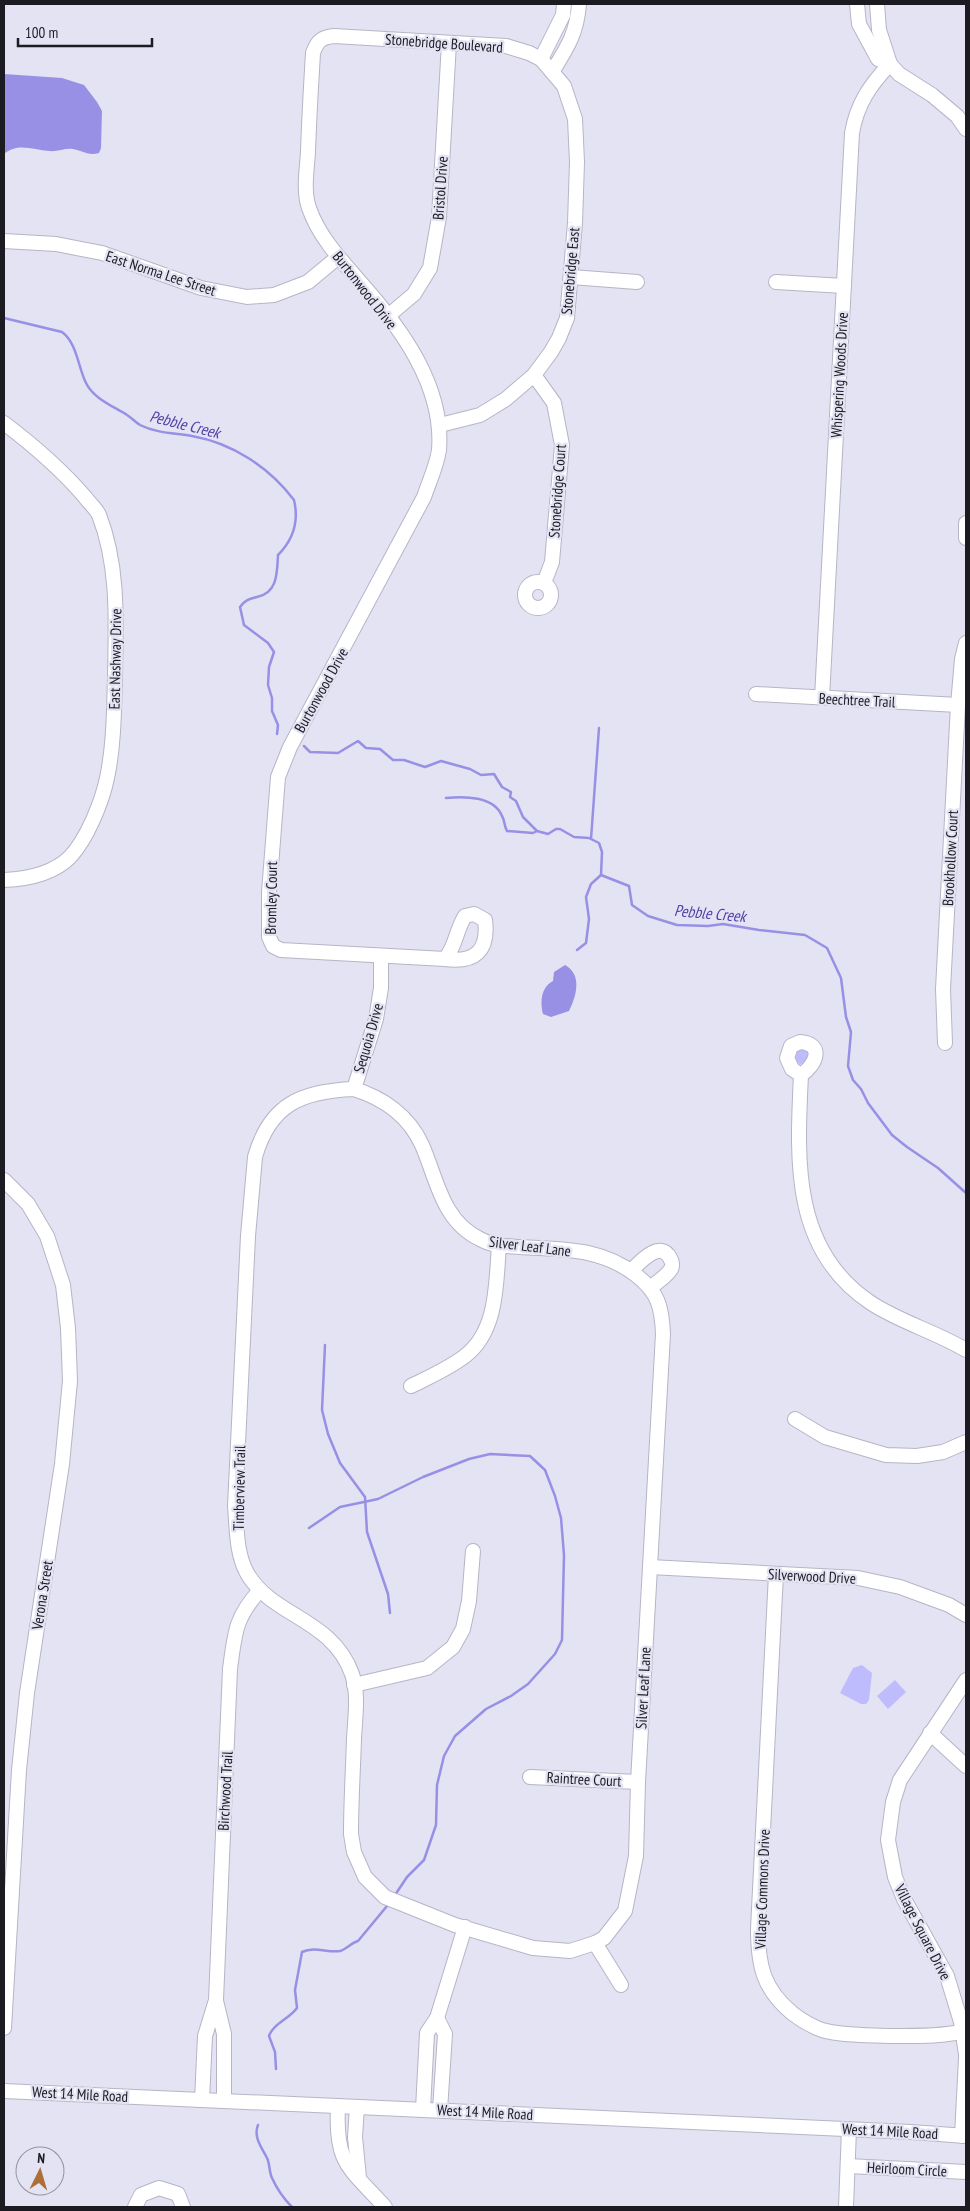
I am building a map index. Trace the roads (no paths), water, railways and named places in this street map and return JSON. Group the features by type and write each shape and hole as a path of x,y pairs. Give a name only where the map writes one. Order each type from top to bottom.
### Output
{"street":[{"path":"541,60 563,15 564,4"},
{"path":"552,72 566,50 578,23 579,4"},
{"path":"857,4 859,24 865,37 878,59 890,64"},
{"path":"877,4 879,30 890,64 899,74 932,96 957,116 966,129"},
{"name":"Stonebridge Boulevard","path":"316,43 324,37 334,36 506,46 529,53 541,60"},
{"name":"Burtonwood Drive","path":"294,739 424,497 438,452 440,425 437,407 422,367 388,316 338,257 317,227 308,207 306,184 313,53 316,43"},
{"name":"Bristol Drive","path":"388,316 414,294 430,268 439,217 449,43"},
{"name":"Stonebridge East","path":"440,425 480,415 506,399 534,375 560,338 567,318 577,162 576,119 564,86 541,60"},
{"name":"Whispering Woods Drive","path":"822,698 853,127 859,104 875,80 890,64"},
{"name":"East Norma Lee Street","path":"4,241 56,244 102,253 201,288 247,297 274,295 308,282 338,257"},
{"path":"571,277 637,282"},
{"path":"776,282 844,286"},
{"name":"Stonebridge Court","path":"534,375 554,403 562,446 552,562 544,584"},
{"name":"East Nashway Drive","path":"4,423 67,475 98,513 109,548 116,592 114,718 107,777 100,803 90,827 70,856 51,871 24,880 4,880"},
{"path":"966,523 966,538"},
{"name":"Brookhollow Court","path":"945,1043 943,989 958,705 962,658 966,643"},
{"name":"Beechtree Trail","path":"756,694 958,705"},
{"name":"Bromley Court","path":"294,739 278,777 269,892 270,942 281,950 445,959"},
{"name":"Sequoia Drive","path":"354,1089 376,1019 381,988 381,956"},
{"path":"801,1075 798,1126 800,1181 813,1227 831,1265 855,1291 872,1303 942,1336 966,1350"},
{"name":"Silver Leaf Lane","path":"354,1089 385,1101 412,1128 422,1144 444,1206 464,1229 480,1240 498,1245 594,1252 623,1264 650,1288 659,1300 663,1334 638,1782 636,1856 624,1911 604,1938 570,1951 533,1948 465,1927"},
{"name":"Timberview Trail","path":"354,1089 330,1090 309,1094 294,1101 283,1109 270,1124 258,1146 255,1158 251,1181 236,1506 239,1550 246,1572 260,1590 325,1634 346,1660 352,1676 356,1698 351,1834 354,1852 365,1877 385,1896 465,1927"},
{"name":"Verona Street","path":"4,1180 28,1204 47,1236 63,1285 68,1328 70,1378 62,1464 25,1708 19,1770 4,2028"},
{"path":"411,1386 447,1368 467,1355 487,1327 495,1294 498,1245"},
{"path":"631,1271 650,1253 662,1252 668,1254 672,1263 671,1270 650,1288"},
{"path":"795,1419 824,1437 886,1455 917,1456 943,1452 966,1442"},
{"path":"354,1685 427,1668 453,1647 463,1629 469,1601 474,1551"},
{"name":"Silverwood Drive","path":"650,1567 858,1578 900,1587 950,1605 966,1615"},
{"name":"Village Commons Drive","path":"776,1574 770,1724 758,1929 761,1968 768,1987 780,2003 802,2020 822,2030 862,2035 914,2036 964,2031"},
{"name":"Birchwood Trail","path":"202,2100 205,2036 216,2000 230,1669 239,1618 246,1606 260,1590"},
{"name":"Village Square Drive","path":"966,1680 900,1780 893,1802 888,1840 895,1877 901,1892 947,1976 964,2031 966,2054"},
{"path":"930,1734 966,1766"},
{"name":"Raintree Court","path":"530,1777 638,1782"},
{"path":"423,2109 427,2033 437,2018 465,1927"},
{"path":"595,1943 621,1985"},
{"name":"Birchwood Trail","path":"216,2000 224,2034 224,2101"},
{"path":"437,2018 445,2034 440,2110"},
{"path":"964,2136 966,2058"},
{"name":"West 14 Mile Road","path":"4,2091 357,2108 423,2109 964,2136"},
{"path":"338,2106 338,2145 349,2169 385,2207"},
{"path":"357,2108 356,2137 359,2178"},
{"path":"846,2207 849,2129"},
{"name":"Heirloom Circle","path":"848,2166 966,2172"},
{"path":"135,2207 142,2195 159,2188 178,2194 183,2207"}],"waterway":[{"name":"Pebble Creek","path":"4,318 62,332 71,342 89,389 104,402 146,428 207,439 249,458 273,477 294,500 296,515 294,529 288,543 278,555 273,586 264,595 247,600 240,607 244,625 268,643 274,652 269,667 268,685 272,698 272,711 278,725 277,734"},
{"path":"591,839 599,728"},
{"name":"Pebble Creek","path":"304,746 310,752 338,753 358,741 366,748 380,749 393,760 404,760 425,767 441,761 470,769 481,775 494,774 502,787 511,792 510,797 516,801 523,817 537,831 548,834 556,829 560,829 574,837 589,838 599,843 602,852 601,875"},
{"path":"446,798 461,797 486,801 498,809 507,831 533,833 537,831"},
{"name":"Pebble Creek","path":"601,875 629,886 632,905 648,916 677,925 708,926 723,924 805,935 827,948 841,978 846,1017 851,1032 848,1066 853,1080 892,1135 938,1168 966,1193"},
{"path":"577,950 586,943 589,919 586,897 591,884 601,875"},
{"path":"325,1345 322,1410 328,1434 340,1463 365,1497 367,1532 388,1594 390,1613"},
{"path":"309,1528 340,1507 378,1499 423,1477 469,1459 490,1454 530,1456 545,1470 561,1518 564,1555 562,1640 555,1654 528,1684 511,1696 486,1709 455,1736 444,1756 437,1785 436,1825 424,1860 407,1877 395,1895"},
{"path":"276,2069 275,2052 269,2036 274,2028 297,2008 295,1990 302,1952 307,1950 340,1951 345,1949 358,1941 387,1906"},
{"path":"258,2125 257,2138 268,2160 272,2178 280,2193 292,2207"}]}
